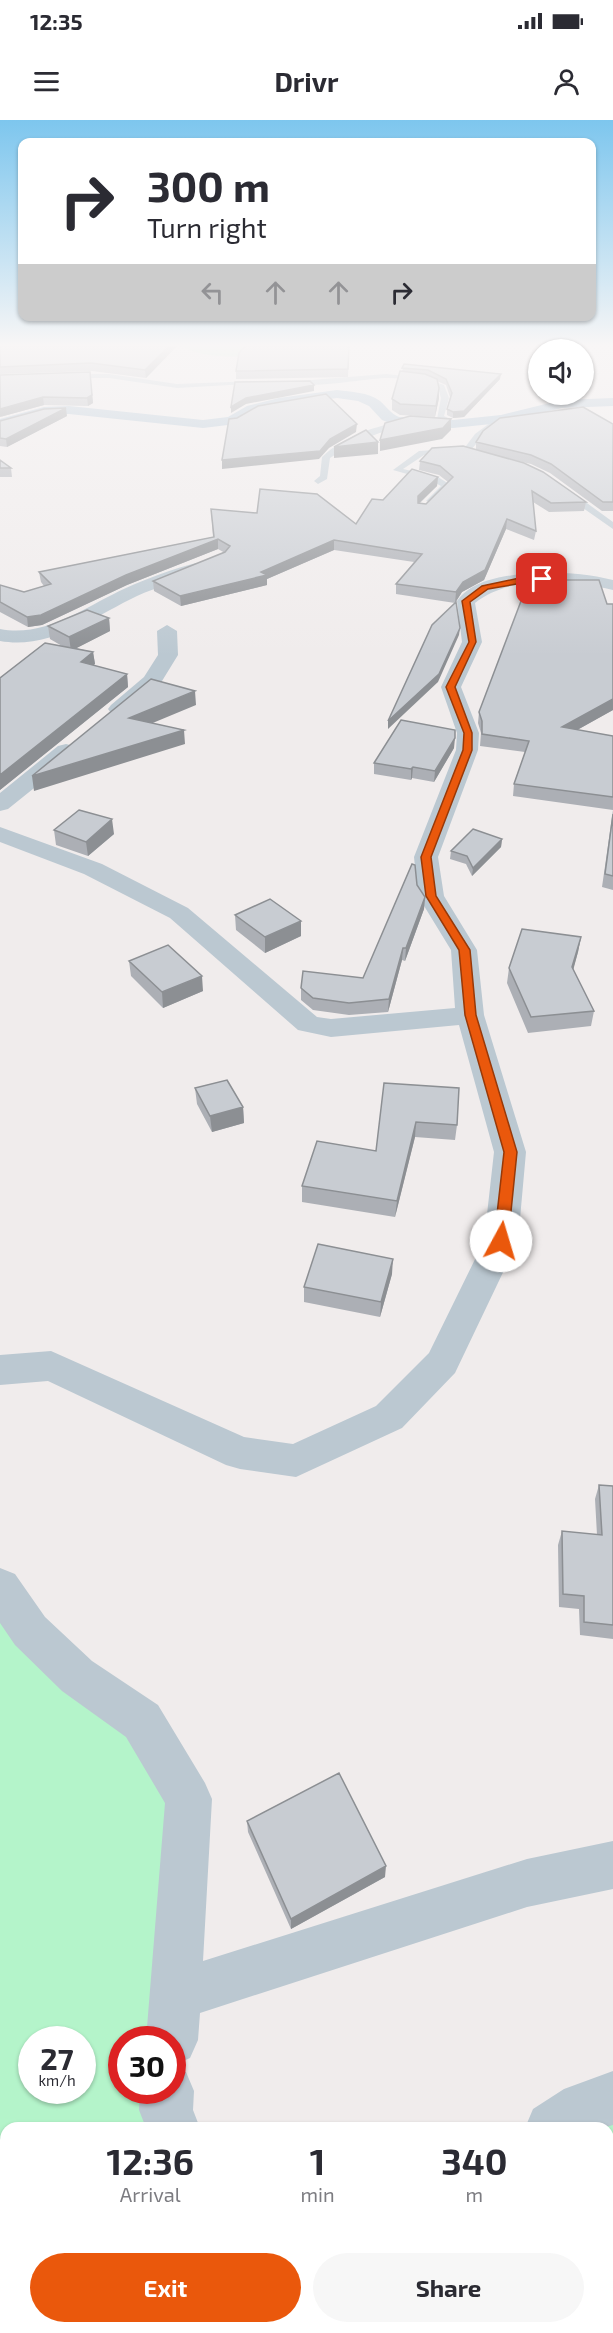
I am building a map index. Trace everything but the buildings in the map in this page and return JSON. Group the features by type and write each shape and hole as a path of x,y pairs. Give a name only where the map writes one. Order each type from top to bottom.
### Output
{"street":[{"path":"0,635 6,638 29,636 75,622 132,592 191,571 210,561"},
{"path":"0,1370 51,1366 240,1453 296,1461 389,1417 442,1363 501,1241 510,1152 470,1015 464,950 431,896 426,857 467,750 468,733 451,687 472,642 466,601 485,588 524,579 596,579 613,585"},
{"path":"99,725 152,681 168,655 167,631"},
{"path":"0,804 81,739"},
{"path":"0,834 93,869 179,913 308,1024 331,1028 470,1015"},
{"path":"0,1587 30,1631 76,1676 142,1721 189,1799 174,2018 527,1883 613,1865"},
{"path":"562,2122 584,2108 613,2098"},
{"path":"167,2104 166,2110 171,2122"}],"lane":[{"path":"318,481 324,477 326,457 337,449"},
{"path":"422,509 446,486 437,478 410,476 397,470 422,453 467,450 467,453 497,460"},
{"path":"555,484 613,526"}],"green space":[{"path":"0,1587 189,1799 173,2026 108,2026 108,2104 166,2104 171,2122 0,2122"},
{"path":"613,2098 613,2122 561,2122 583,2108"}],"route":[{"path":"501,1241 510,1152 470,1015 464,950 431,896 426,857 467,750 468,733 451,687 472,642 466,601 485,588 524,579 542,579"}]}
